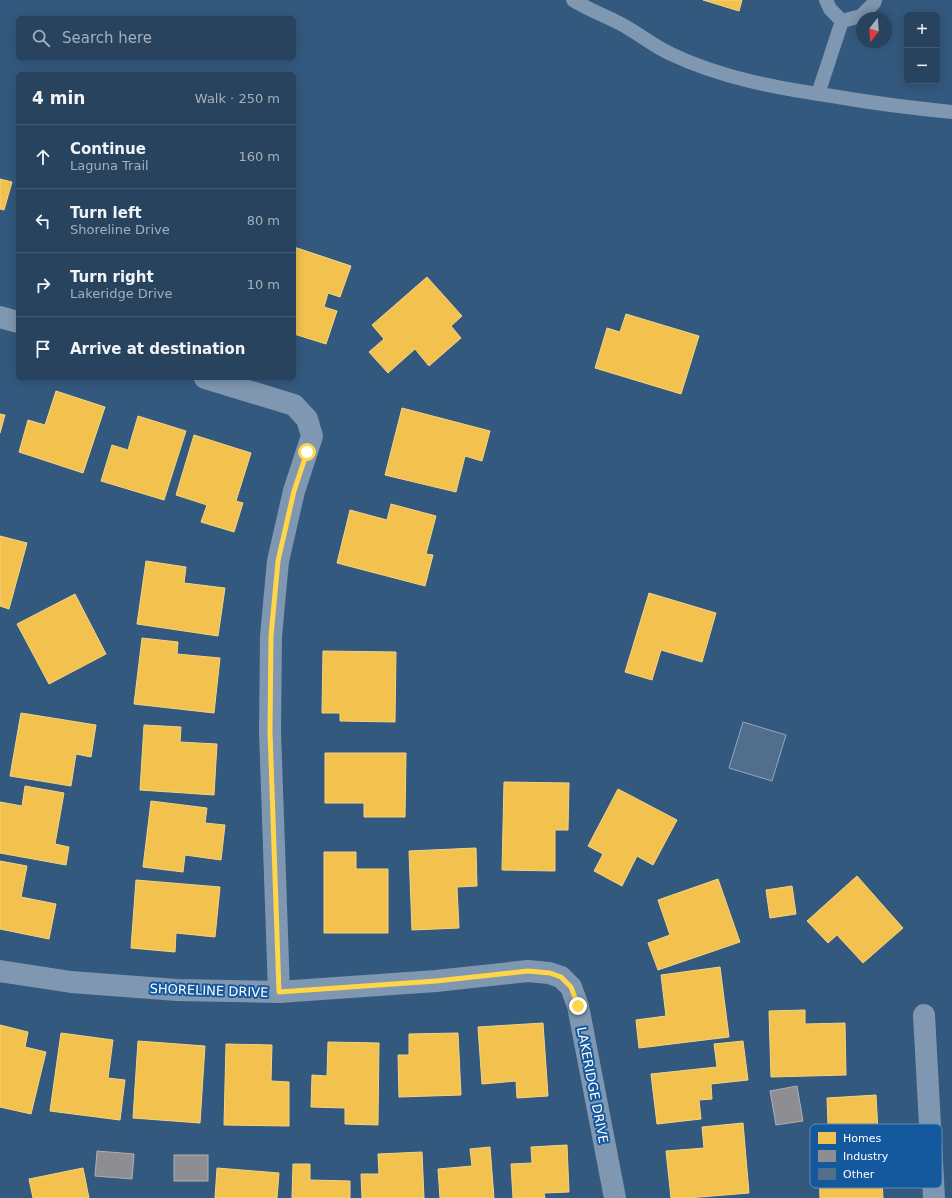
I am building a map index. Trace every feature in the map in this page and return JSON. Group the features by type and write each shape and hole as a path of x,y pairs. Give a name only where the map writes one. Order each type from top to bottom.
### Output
{"street":[{"path":"0,317 16,321"},
{"path":"212,380 294,405 307,419 312,436 294,491 278,561 271,636 270,731 279,992"},
{"name":"SHORELINE DRIVE","path":"0,971 71,982 162,989 279,992 436,981 528,971 550,973 561,977"},
{"name":"LAKERIDGE DRIVE","path":"561,977 571,987 578,1006 615,1198"},
{"path":"924,1015 930,1124"},
{"path":"933,1188 934,1198"}],"lane":[{"path":"573,0 620,23 670,54 704,68 741,79 790,90 903,107 952,112"},
{"path":"826,0 830,9 842,21"},
{"path":"842,21 861,16 876,0"},
{"path":"818,94 842,21"}],"building: Homes":[{"path":"703,0 742,0 739,11"},
{"path":"0,179 12,182 4,210 0,209"},
{"path":"296,248 351,266 340,297 328,293 324,307 337,311 326,344 296,335"},
{"path":"427,277 462,316 451,326 461,338 429,366 415,349 388,373 369,352 384,339 372,325"},
{"path":"626,314 699,336 681,394 595,368 607,328 620,332"},
{"path":"56,391 105,407 83,473 19,452 28,420 45,425"},
{"path":"402,408 490,431 482,461 465,456 456,492 385,475"},
{"path":"0,414 5,415 0,433"},
{"path":"138,416 186,431 164,500 101,481 112,445 128,450"},
{"path":"194,435 251,453 236,501 243,503 234,532 201,522 207,505 176,495"},
{"path":"391,504 436,516 426,554 433,555 425,586 337,563 350,510 387,520"},
{"path":"0,536 27,543 9,609 0,606"},
{"path":"146,561 186,567 184,583 225,588 218,636 137,624"},
{"path":"649,593 716,613 702,662 661,650 652,680 625,672"},
{"path":"75,594 106,654 49,684 17,624"},
{"path":"142,638 178,642 177,654 220,658 214,713 134,704"},
{"path":"323,651 396,652 395,722 340,721 340,713 322,713"},
{"path":"21,713 96,725 91,757 76,754 71,786 10,776"},
{"path":"144,725 181,727 180,742 217,744 214,795 140,790"},
{"path":"325,753 406,753 405,817 364,817 364,803 325,803"},
{"path":"504,782 569,783 568,830 555,830 555,871 502,870"},
{"path":"25,786 64,793 55,844 69,847 66,865 0,853 0,802 22,806"},
{"path":"618,789 677,820 653,865 637,856 622,886 594,871 603,854 588,846"},
{"path":"151,801 207,808 205,823 225,825 221,860 185,855 183,872 143,867"},
{"path":"476,848 477,886 457,887 459,928 412,930 409,851"},
{"path":"324,852 356,852 356,869 388,869 388,933 324,933"},
{"path":"0,861 27,866 21,897 56,904 49,939 0,929"},
{"path":"857,876 903,928 863,963 837,935 828,943 807,921"},
{"path":"718,879 740,942 658,970 648,943 670,935 658,900"},
{"path":"136,880 220,887 215,937 176,933 175,952 131,948"},
{"path":"792,886 796,914 770,918 766,890"},
{"path":"720,967 729,1037 639,1048 636,1020 666,1016 661,975"},
{"path":"805,1010 805,1024 845,1023 846,1075 771,1077 769,1011"},
{"path":"543,1023 548,1096 517,1098 516,1081 482,1084 478,1027"},
{"path":"0,1025 28,1032 25,1047 46,1052 31,1114 0,1107"},
{"path":"61,1033 113,1040 108,1078 125,1080 120,1120 50,1111"},
{"path":"458,1033 461,1095 399,1097 398,1055 409,1055 409,1034"},
{"path":"138,1041 205,1046 200,1123 133,1118"},
{"path":"743,1041 748,1080 711,1084 712,1099 699,1100 701,1119 657,1124 651,1074 717,1067 714,1044"},
{"path":"328,1042 379,1043 378,1125 345,1124 345,1108 311,1107 312,1075 327,1076"},
{"path":"226,1044 272,1045 271,1081 289,1082 289,1126 224,1125"},
{"path":"876,1095 878,1124 828,1124 827,1098"},
{"path":"743,1123 749,1193 671,1198 666,1151 704,1148 702,1127"},
{"path":"567,1145 569,1192 544,1193 545,1198 513,1198 511,1164 532,1163 531,1147"},
{"path":"490,1147 494,1198 440,1198 438,1169 472,1166 470,1149"},
{"path":"422,1152 424,1198 362,1198 361,1174 379,1174 378,1154"},
{"path":"293,1164 310,1164 310,1180 350,1181 350,1198 292,1198"},
{"path":"83,1168 89,1198 33,1198 29,1179"},
{"path":"217,1168 279,1173 277,1198 215,1198"},
{"path":"820,1188 882,1188 883,1198 820,1198"}],"building: Industry":[{"path":"797,1086 803,1121 776,1125 770,1091"},
{"path":"97,1151 134,1154 132,1179 95,1176"},
{"path":"174,1155 208,1155 208,1181 174,1181"}],"building: Other":[{"path":"743,722 786,735 772,781 729,768"}],"route":[{"path":"307,452 294,491 278,561 271,636 270,731 279,992 436,981 528,971 550,973 561,977 571,987 578,1006"}]}
